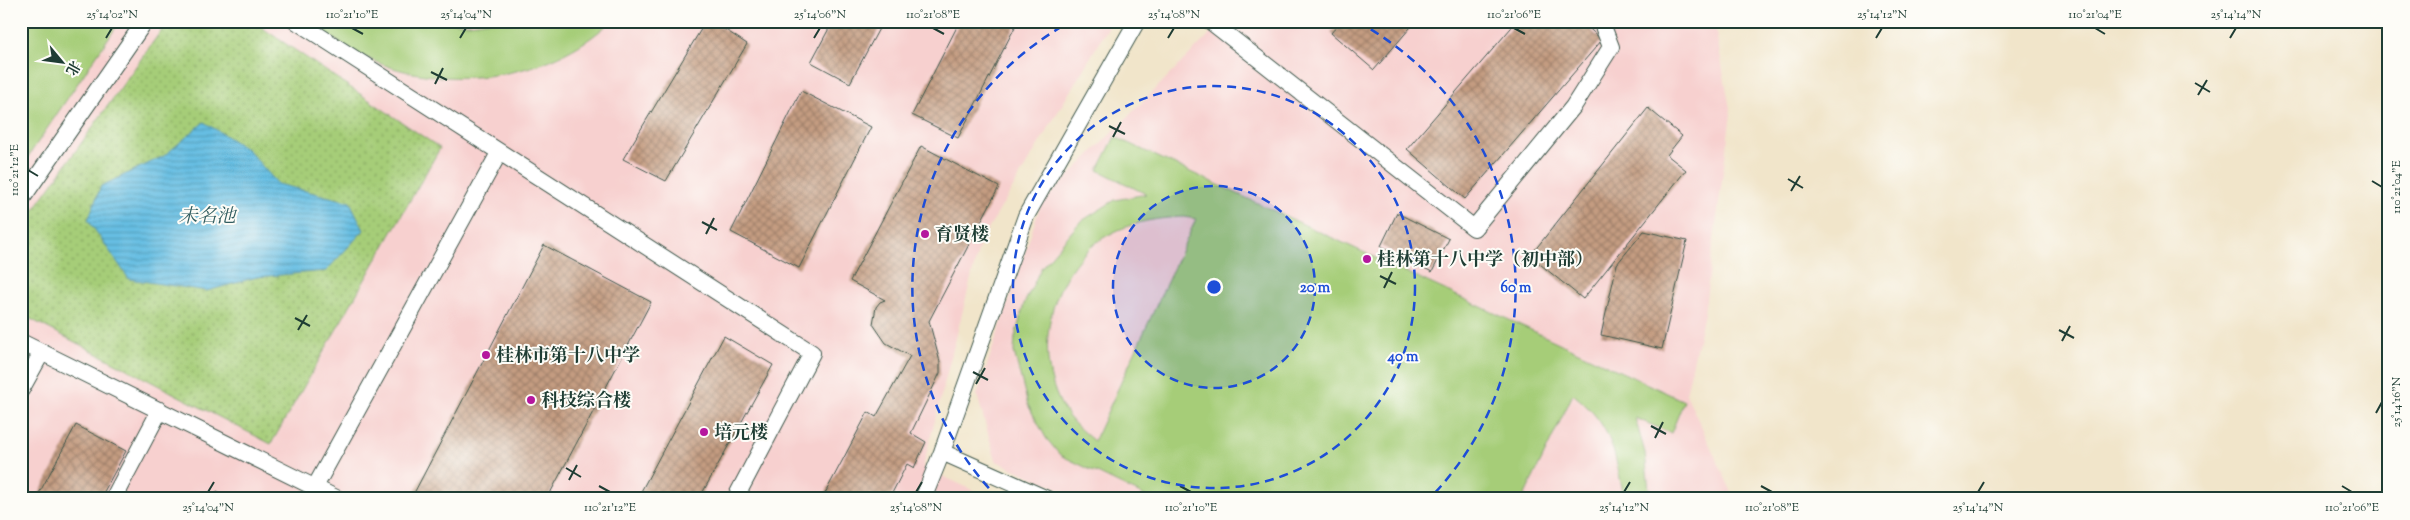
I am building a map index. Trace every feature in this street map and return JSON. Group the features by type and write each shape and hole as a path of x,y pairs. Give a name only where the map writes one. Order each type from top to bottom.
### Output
{"lane":[{"path":"21,200 145,21"},
{"path":"296,21 812,353 735,499"},
{"path":"923,499 942,452 1026,216 1137,21"},
{"path":"1210,21 1474,228 1573,107 1611,47 1601,21"},
{"path":"315,487 499,153"},
{"path":"21,342 338,499"},
{"path":"21,390 42,352"},
{"path":"113,499 160,410"},
{"path":"942,452 1047,499"}],"shaded area":[{"name":"桂林市第十八中学","path":"21,21 1112,21 980,243 923,467 992,499 21,499"},
{"name":"桂林第十八中学（初中部）","path":"1223,21 1714,21 1731,114 1704,313 1686,394 1735,499 1081,499 996,461 977,395 1041,204"}],"green space":[{"path":"21,21 120,21 21,167"},
{"path":"168,21 252,21 440,148 271,444 21,314 21,228"},
{"path":"307,21 441,21 468,24 491,21 611,21 586,41 558,57 528,68 496,75 463,77 430,76 398,70 361,55"},
{"path":"1115,137 1684,401 1671,433 1635,418 1645,453 1650,499 1622,499 1623,492 1620,476 1608,437 1595,416 1573,394 1523,499 1151,499 1060,455 1046,438 1028,405 1014,352 1015,337 1024,304 1041,268 1080,222 1115,200 1146,194 1098,170","holes":["1184,217 1196,219 1094,441 1069,417 1054,387 1049,364 1048,341 1051,317 1058,295 1068,274 1082,255 1110,234 1140,222 1151,220"]}],"water":[{"name":"未名池","path":"204,122 248,150 278,184 350,202 364,230 326,271 257,277 207,291 129,279 88,220 101,186 164,156"}],"building":[{"path":"706,21 712,21 747,44 666,181 623,159"},
{"path":"833,21 883,21 850,83 811,62"},
{"path":"960,21 1018,21 958,138 912,115"},
{"path":"1341,21 1416,21 1374,70 1331,33"},
{"path":"1517,21 1581,21 1602,40 1465,199 1407,149"},
{"path":"801,91 871,127 799,268 731,232"},
{"path":"1648,108 1682,136 1667,155 1686,170 1583,299 1530,256"},
{"name":"育贤楼","path":"921,146 999,187 929,321 940,362 940,373 911,433 926,442 914,468 907,464 889,499 822,499 868,412 876,417 910,356 886,343 873,324 876,307 885,300 850,281"},
{"path":"1397,213 1449,239 1432,272 1381,246"},
{"path":"1644,231 1687,241 1662,349 1601,335 1617,264"},
{"name":"科技综合楼","path":"544,245 651,302 547,499 415,499 412,497"},
{"name":"培元楼","path":"724,336 773,365 699,499 637,499"},
{"path":"76,425 126,451 100,499 36,499"},
{"path":"217,491 231,499 213,499"}],"place":[{"name":"育贤楼","path":"925,234"},
{"name":"桂林第十八中学（初中部）","path":"1367,259"},
{"name":"桂林市第十八中学","path":"486,355"},
{"name":"科技综合楼","path":"531,400"},
{"name":"培元楼","path":"704,432"}]}
